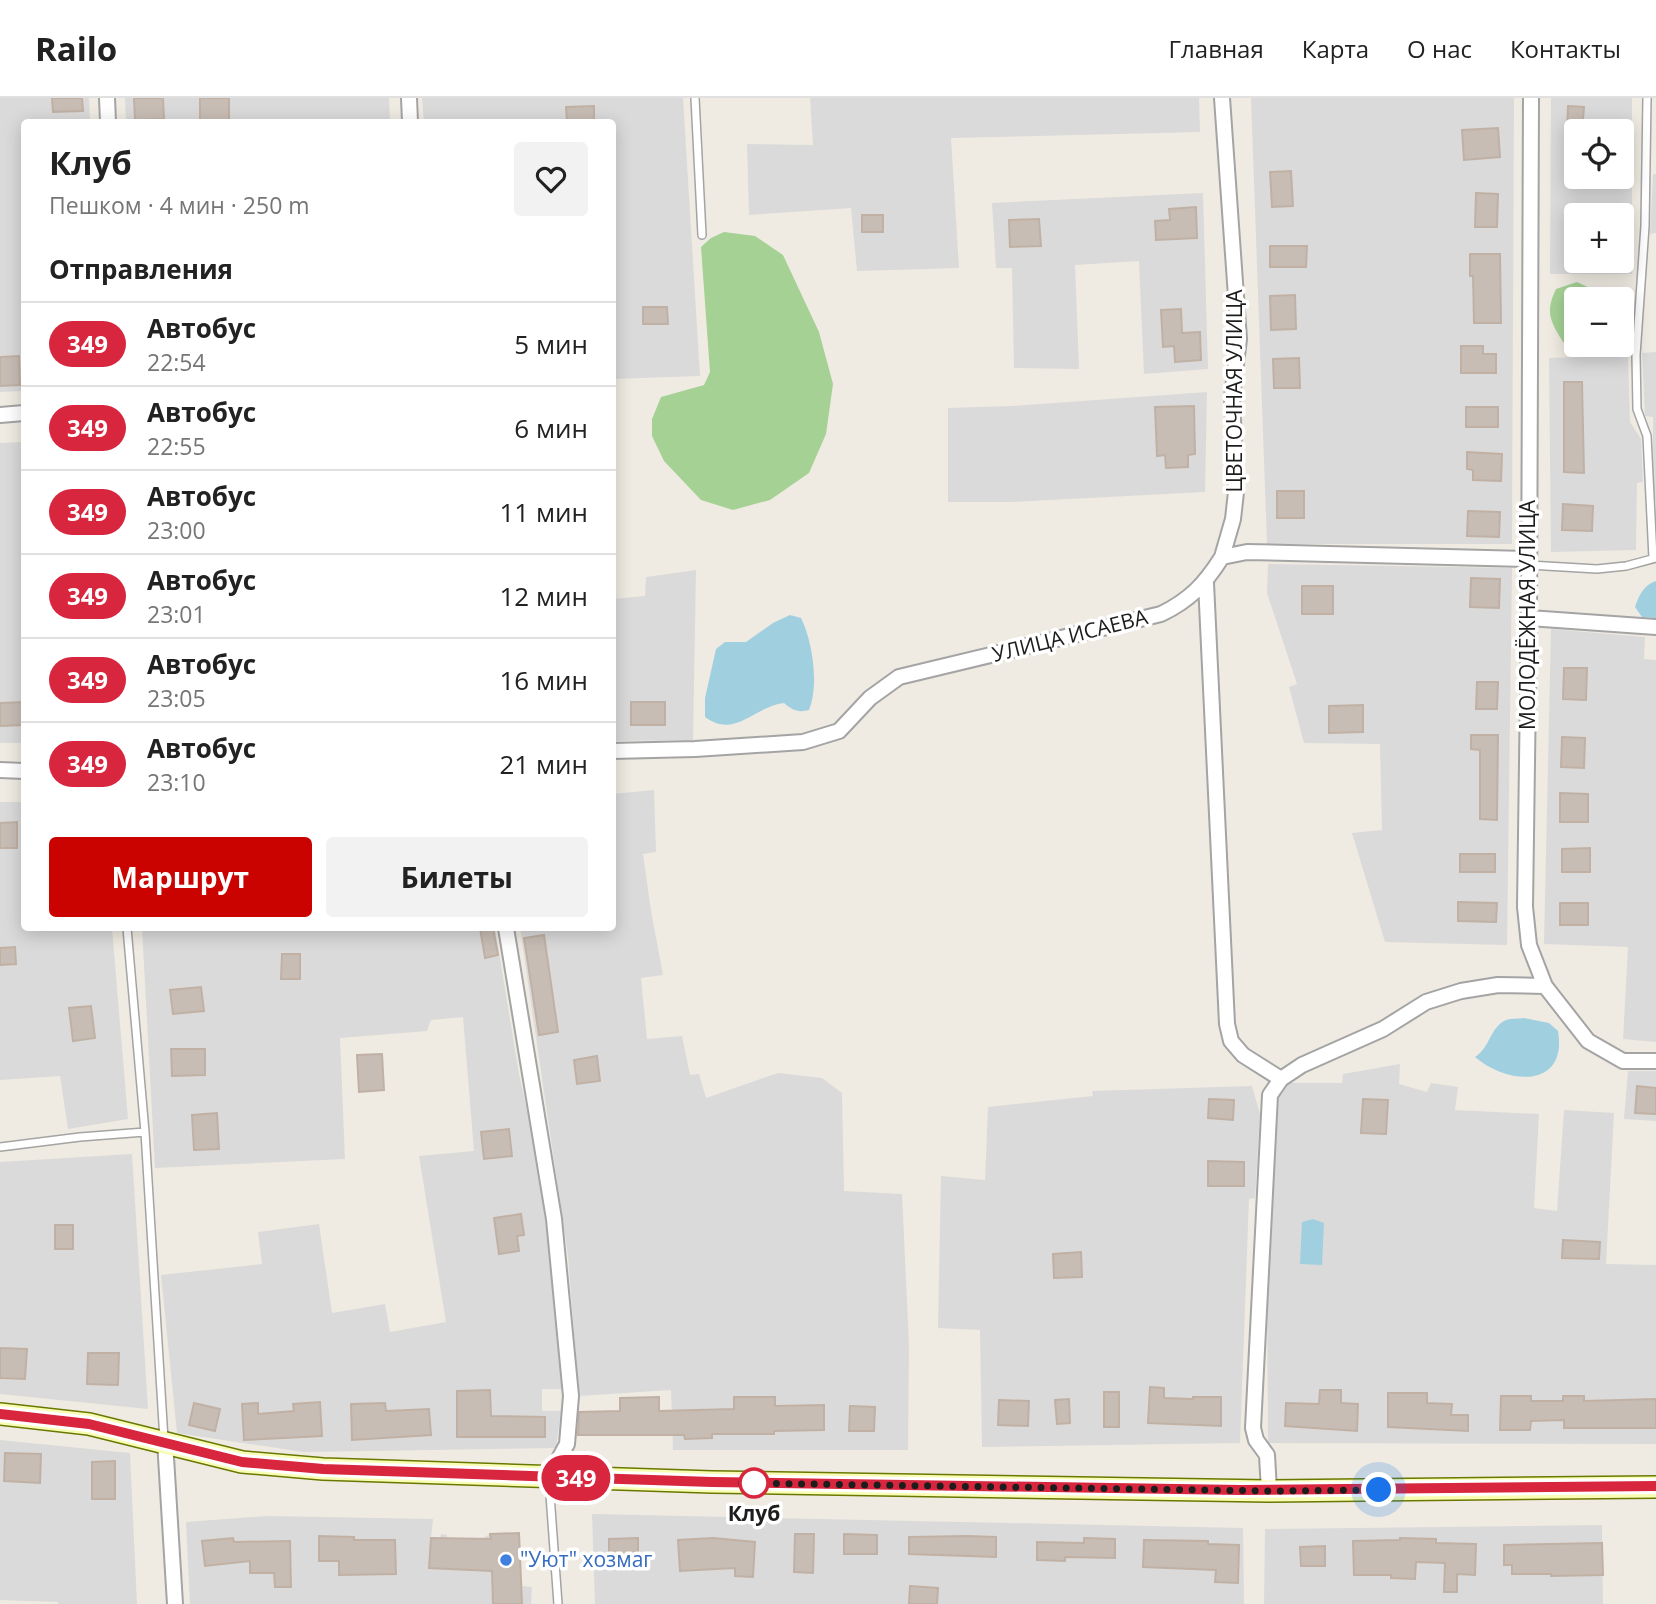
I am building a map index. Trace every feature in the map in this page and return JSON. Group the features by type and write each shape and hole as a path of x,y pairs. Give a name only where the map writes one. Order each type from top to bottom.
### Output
{"main road":[{"path":"0,1414 89,1424 242,1462 323,1469 712,1482 1269,1491 1656,1487"}],"street":[{"path":"107,98 108,119"},
{"path":"409,98 410,119"},
{"name":"ЦВЕТОЧНАЯ УЛИЦА","path":"1222,98 1239,339 1232,397 1236,492 1233,519 1222,557"},
{"name":"МОЛОДЁЖНАЯ УЛИЦА","path":"1531,98 1525,907 1529,945 1545,986 1588,1041 1623,1061 1656,1061"},
{"path":"0,415 21,413"},
{"path":"1222,557 1247,552 1529,562"},
{"name":"УЛИЦА ИСАЕВА","path":"616,751 803,742 839,731 870,698 899,677 1161,614 1177,606 1206,583 1222,557"},
{"path":"1206,583 1227,1024 1231,1041 1243,1055 1281,1079"},
{"path":"1529,618 1656,627"},
{"path":"0,770 21,771"},
{"path":"506,931 554,1219 571,1396 567,1444 549,1477"},
{"path":"1269,1491 1267,1455 1256,1440 1253,1428 1270,1095 1281,1079 1302,1065 1383,1029 1426,1002 1461,991 1498,985 1545,986"},
{"path":"164,1441 175,1604"}],"lane":[{"path":"695,98 702,235"},
{"path":"1529,562 1597,569 1626,566 1654,558 1647,436 1637,409 1636,382 1645,226 1647,98"},
{"path":"127,931 145,1132 164,1441"},
{"path":"0,1147 145,1132"},
{"path":"549,1477 558,1604"}],"shaded area":[{"path":"0,98 89,98 90,119 21,119 21,391 0,392"},
{"path":"125,98 389,98 390,119 126,119"},
{"path":"422,98 683,98 700,376 616,379 616,119 424,119"},
{"path":"810,98 1199,98 1200,132 951,138 959,268 857,271 851,208 749,215 747,144 813,145"},
{"path":"1251,98 1514,98 1512,544 1267,544"},
{"path":"1551,98 1632,98 1632,119 1564,119 1564,189 1632,189 1632,203 1564,203 1564,273 1632,274 1550,274"},
{"path":"1653,174 1656,174 1656,233 1650,234"},
{"path":"1203,193 1208,369 1144,374 1139,261 1075,265 1079,369 1014,368 1012,268 996,268 992,203"},
{"path":"1656,352 1656,504 1653,486 1653,417 1645,416 1642,353"},
{"path":"1628,357 1630,422 1641,439 1643,482 1637,483 1636,550 1551,552 1549,358"},
{"path":"1207,392 1205,492 1012,502 948,502 948,408"},
{"path":"21,442 21,743 0,743 0,443"},
{"path":"1268,564 1512,568 1507,945 1385,942 1352,833 1382,830 1380,744 1304,743 1289,687 1297,684 1267,593"},
{"path":"696,570 693,740 616,741 616,599 645,596 646,577"},
{"path":"1551,629 1645,637 1644,659 1656,660 1656,1042 1623,1039 1628,947 1544,944"},
{"path":"654,790 656,852 643,854 663,975 641,978 647,1039 682,1036 690,1075 699,1074 706,1098 778,1073 822,1078 842,1093 844,1191 902,1194 909,1345 908,1450 673,1450 671,1390 579,1396 568,1256 520,931 616,931 616,794"},
{"path":"0,802 21,802 21,931 112,931 128,1119 68,1129 60,1076 0,1080"},
{"path":"142,931 495,931 519,1074 535,1146 552,1269 564,1389 542,1389 542,1411 561,1411 556,1448 303,1452 177,1433 161,1275 262,1264 258,1232 319,1224 332,1313 385,1304 390,1332 446,1322 419,1156 474,1151 463,1017 431,1020 427,1031 340,1038 345,1159 155,1168"},
{"path":"1400,1064 1399,1084 1427,1092 1431,1083 1458,1087 1455,1110 1539,1114 1534,1208 1557,1211 1564,1110 1614,1113 1606,1264 1656,1265 1656,1444 1268,1443 1267,1288 1279,1094 1289,1083 1342,1083 1343,1074"},
{"path":"1628,1071 1656,1071 1656,1121 1624,1119"},
{"path":"1252,1086 1260,1114 1255,1198 1249,1199 1240,1443 982,1447 980,1330 938,1328 941,1176 985,1180 988,1107 1093,1096 1092,1091"},
{"path":"132,1154 148,1409 0,1394 0,1162"},
{"path":"0,1440 130,1453 137,1604 58,1604 0,1600"},
{"path":"592,1514 1243,1528 1244,1604 595,1604"},
{"path":"267,1516 433,1519 431,1538 440,1539 441,1534 447,1535 447,1539 481,1539 490,1534 519,1533 522,1586 532,1587 531,1604 190,1604 186,1522"},
{"path":"1602,1525 1603,1604 1264,1604 1265,1529"}],"green space":[{"path":"724,232 755,236 783,255 819,332 833,384 826,434 809,473 770,500 733,510 701,500 664,461 652,436 652,419 661,397 704,385 710,372 701,247"},
{"path":"1577,282 1588,287 1564,287 1564,342 1550,316 1556,289"}],"water":[{"path":"1656,581 1656,618 1642,617 1635,607 1645,588"},
{"path":"790,615 801,618 811,651 814,689 809,710 795,710 784,703 726,725 705,717 705,698 716,649 725,642 746,642"},
{"path":"1524,1018 1549,1023 1558,1031 1559,1050 1554,1063 1545,1072 1532,1076 1503,1073 1475,1057 1501,1023 1508,1019"},
{"path":"1313,1219 1324,1223 1322,1265 1300,1264 1302,1222"}],"building":[{"path":"52,98 82,98 83,111 53,112"},
{"path":"134,98 163,98 164,119 135,119"},
{"path":"200,98 229,98 229,119 200,119"},
{"path":"594,106 594,119 567,119 566,107"},
{"path":"1568,106 1584,107 1583,119 1567,119"},
{"path":"1498,128 1500,157 1464,160 1462,130"},
{"path":"1291,171 1293,206 1272,207 1270,172"},
{"path":"1476,193 1498,194 1497,227 1475,227"},
{"path":"1196,207 1197,238 1156,240 1155,221 1170,220 1169,209"},
{"path":"862,215 883,215 883,232 862,232"},
{"path":"1039,219 1041,246 1010,247 1009,220"},
{"path":"1270,246 1307,246 1306,267 1270,267"},
{"path":"1470,254 1500,254 1501,323 1474,323"},
{"path":"1295,295 1296,329 1271,330 1270,296"},
{"path":"643,307 667,307 668,324 643,324"},
{"path":"1181,309 1182,333 1200,332 1201,360 1175,362 1174,346 1163,347 1161,310"},
{"path":"1461,346 1483,346 1483,354 1496,354 1496,373 1461,373"},
{"path":"19,356 20,385 0,386 0,357"},
{"path":"1299,358 1300,388 1274,388 1273,359"},
{"path":"1564,382 1582,382 1584,473 1564,472"},
{"path":"1194,406 1195,454 1188,455 1188,467 1166,468 1165,455 1157,456 1155,407"},
{"path":"1466,407 1498,407 1498,427 1466,427"},
{"path":"1467,452 1502,454 1501,481 1473,480 1473,470 1467,469"},
{"path":"1277,491 1304,491 1304,518 1277,518"},
{"path":"1563,504 1593,506 1592,531 1562,530"},
{"path":"1468,511 1500,512 1499,537 1467,536"},
{"path":"1471,578 1500,579 1499,608 1470,607"},
{"path":"1302,586 1333,586 1333,614 1302,614"},
{"path":"1564,668 1587,668 1586,700 1563,699"},
{"path":"1477,682 1498,682 1497,709 1476,709"},
{"path":"21,702 21,725 0,726 0,703"},
{"path":"631,702 665,702 665,725 631,725"},
{"path":"1363,705 1363,732 1329,733 1329,706"},
{"path":"1471,735 1498,735 1497,820 1480,819 1480,750 1471,749"},
{"path":"1562,737 1585,738 1584,768 1561,767"},
{"path":"1560,793 1588,794 1588,822 1560,822"},
{"path":"17,822 17,848 0,848 0,823"},
{"path":"1590,848 1590,872 1562,872 1562,849"},
{"path":"1460,854 1495,854 1495,872 1460,872"},
{"path":"1458,902 1497,903 1496,922 1458,921"},
{"path":"1560,903 1588,903 1588,925 1560,925"},
{"path":"480,931 494,931 498,955 485,958"},
{"path":"544,935 558,1032 539,1035 524,938"},
{"path":"15,947 16,964 0,965 0,948"},
{"path":"282,954 300,954 300,979 281,979"},
{"path":"201,987 204,1011 173,1014 170,990"},
{"path":"91,1006 95,1038 73,1041 69,1008"},
{"path":"171,1049 205,1049 205,1075 172,1076"},
{"path":"382,1054 384,1090 359,1092 357,1055"},
{"path":"597,1056 600,1081 577,1084 574,1060"},
{"path":"1637,1086 1656,1088 1656,1114 1635,1113"},
{"path":"1209,1099 1234,1100 1233,1120 1208,1118"},
{"path":"1363,1099 1388,1100 1386,1134 1361,1133"},
{"path":"217,1113 219,1149 194,1150 192,1115"},
{"path":"509,1129 512,1156 484,1159 481,1132"},
{"path":"1208,1161 1244,1162 1244,1186 1208,1186"},
{"path":"521,1214 524,1235 517,1236 519,1251 499,1254 494,1218"},
{"path":"55,1225 73,1225 73,1249 55,1249"},
{"path":"1563,1240 1600,1242 1599,1259 1562,1258"},
{"path":"1081,1252 1082,1277 1054,1278 1053,1254"},
{"path":"0,1348 27,1349 25,1379 0,1378"},
{"path":"88,1353 119,1353 118,1385 87,1384"},
{"path":"1150,1387 1164,1388 1164,1398 1221,1397 1221,1426 1148,1423"},
{"path":"490,1390 491,1416 545,1417 545,1437 457,1437 457,1391"},
{"path":"1320,1390 1341,1390 1341,1403 1358,1404 1357,1431 1285,1426 1286,1403 1319,1404"},
{"path":"1104,1392 1119,1392 1119,1427 1104,1427"},
{"path":"1388,1393 1427,1393 1427,1403 1452,1404 1451,1415 1468,1415 1468,1431 1388,1427"},
{"path":"1501,1396 1531,1396 1531,1401 1563,1401 1563,1396 1584,1396 1584,1401 1656,1399 1656,1428 1564,1428 1564,1420 1531,1421 1530,1430 1500,1430"},
{"path":"659,1397 659,1411 734,1409 734,1397 775,1397 775,1406 824,1405 824,1430 774,1431 774,1434 712,1434 712,1438 685,1439 684,1435 578,1435 579,1412 620,1411 620,1398"},
{"path":"1069,1399 1070,1423 1057,1424 1055,1400"},
{"path":"999,1400 1029,1401 1028,1426 998,1425"},
{"path":"320,1402 322,1436 244,1440 242,1404 258,1403 258,1414 294,1411 293,1404"},
{"path":"194,1403 220,1409 215,1431 189,1425"},
{"path":"385,1403 386,1411 429,1409 431,1435 352,1440 351,1404"},
{"path":"850,1406 875,1407 874,1431 849,1431"},
{"path":"5,1453 41,1454 40,1483 4,1481"},
{"path":"115,1461 115,1499 92,1499 92,1462"},
{"path":"519,1533 522,1604 493,1604 492,1571 429,1568 431,1538 491,1539 490,1534"},
{"path":"795,1534 814,1534 813,1573 794,1572"},
{"path":"844,1534 877,1535 877,1554 844,1554"},
{"path":"319,1536 354,1537 354,1540 395,1540 396,1574 339,1575 339,1561 319,1561"},
{"path":"909,1537 996,1537 996,1557 909,1554"},
{"path":"233,1538 234,1542 290,1541 291,1587 275,1587 274,1573 250,1573 250,1561 205,1566 202,1541"},
{"path":"638,1538 638,1558 624,1558 624,1566 609,1567 609,1539"},
{"path":"713,1538 755,1542 753,1577 735,1576 735,1568 680,1571 678,1540"},
{"path":"1084,1538 1115,1539 1115,1558 1065,1557 1065,1561 1037,1560 1037,1542 1084,1543"},
{"path":"1436,1539 1436,1543 1476,1544 1475,1575 1457,1574 1457,1592 1444,1592 1445,1563 1416,1562 1415,1579 1391,1578 1391,1575 1354,1575 1353,1541"},
{"path":"1144,1540 1208,1541 1208,1544 1239,1545 1238,1583 1215,1582 1216,1570 1143,1567"},
{"path":"1602,1543 1603,1575 1512,1574 1512,1565 1504,1565 1504,1545"},
{"path":"1325,1546 1325,1566 1301,1566 1300,1547"},
{"path":"910,1586 938,1588 937,1604 909,1604"}],"bus line":[{"name":"349","path":"0,1414 89,1424 242,1462 323,1469 712,1482 1241,1490 1656,1486"}],"place":[{"name":"Клуб","path":"754,1483"},
{"name":"\"Уют\" хозмаг","path":"506,1560"}],"route":[{"path":"754,1483 740,1483 1269,1491 1379,1490"}]}
